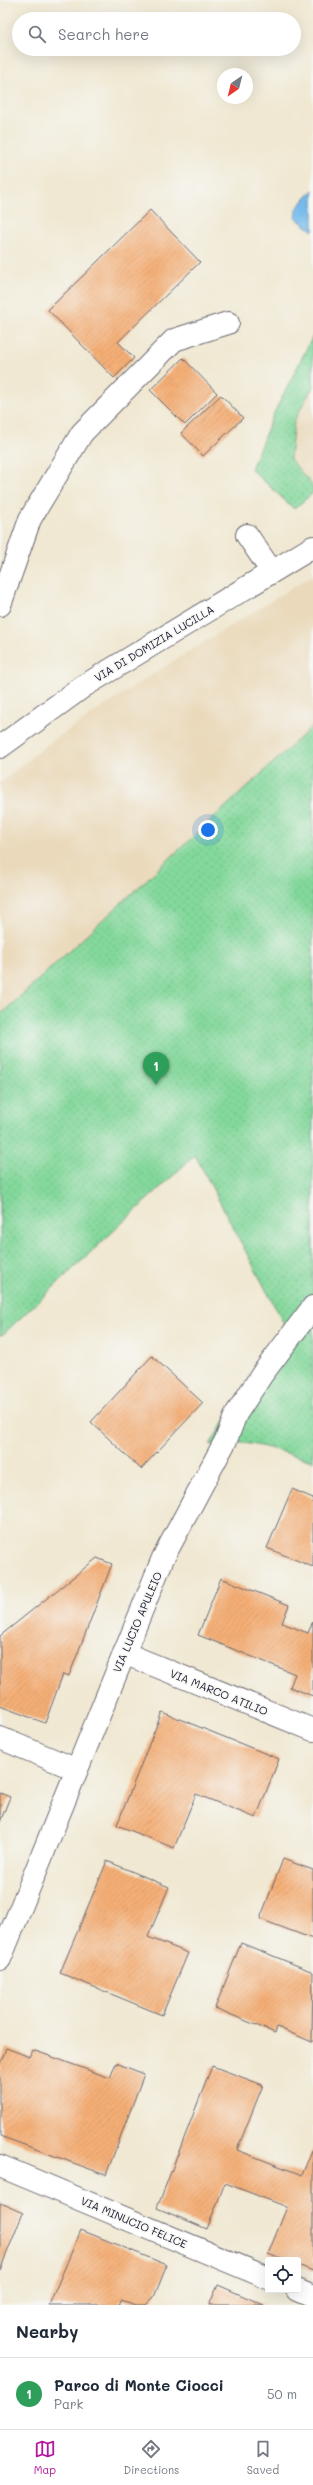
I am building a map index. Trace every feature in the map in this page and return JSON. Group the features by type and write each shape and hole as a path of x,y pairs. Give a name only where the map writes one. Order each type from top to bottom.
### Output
{"street":[{"path":"0,605 30,519 82,434 174,340 228,323"},
{"path":"247,535 272,572"},
{"name":"VIA DI DOMIZIA LUCILLA","path":"0,747 84,686 313,547"},
{"name":"VIA LUCIO APULEIO","path":"0,1959 75,1770 163,1558 226,1440 236,1414 263,1373 313,1307"},
{"name":"VIA MARCO ATILIO","path":"124,1653 313,1730"},
{"path":"0,1738 75,1770"},
{"name":"VIA MINUCIO FELICE","path":"0,2166 265,2277"},
{"path":"301,2292 313,2297"}],"shaded area":[{"path":"313,386 313,486 290,459 294,421"},
{"path":"313,575 313,726 0,1015 0,783 46,745 159,670"}],"green space":[{"path":"313,336 313,386 294,421 290,459 313,486 313,493 294,509 251,469 273,415"},
{"path":"313,726 313,1461 262,1446 236,1442 210,1445 284,1324 195,1155 0,1337 0,1015"}],"water":[{"path":"313,190 313,231 296,218 296,209"}],"building":[{"path":"150,210 200,262 118,342 134,358 114,378 48,310"},
{"path":"183,358 217,393 185,425 150,390"},
{"path":"221,395 243,418 203,456 181,433"},
{"path":"152,1356 203,1403 141,1469 91,1422"},
{"path":"292,1489 313,1498 313,1567 267,1548"},
{"path":"97,1558 112,1564 69,1676 63,1674 45,1723 0,1706 0,1636"},
{"path":"221,1578 289,1605 282,1623 308,1633 313,1621 313,1696 290,1687 295,1674 198,1635"},
{"path":"162,1712 279,1759 256,1818 196,1794 174,1848 117,1825"},
{"path":"0,1793 10,1797 0,1822"},
{"path":"283,1859 313,1870 313,1939 260,1919"},
{"path":"107,1861 169,1887 148,1937 188,1953 162,2015 60,1973"},
{"path":"241,1943 313,1972 312,2042 277,2027 275,2033 215,2008"},
{"path":"6,2048 30,2057 33,2050 110,2078 116,2063 144,2074 106,2175 0,2136 0,2064"},
{"path":"212,2066 263,2085 237,2150 302,2175 313,2148 313,2271 301,2266 301,2257 276,2257 268,2254 287,2207 225,2183 207,2229 157,2208"},
{"path":"0,2203 23,2213 0,2270"},
{"path":"81,2230 167,2265 154,2297 146,2305 136,2305 121,2300 119,2305 49,2305"},
{"path":"218,2285 264,2305 209,2305"}],"place":[{"name":"Parco di Monte Ciocci","path":"156,1085"}]}
